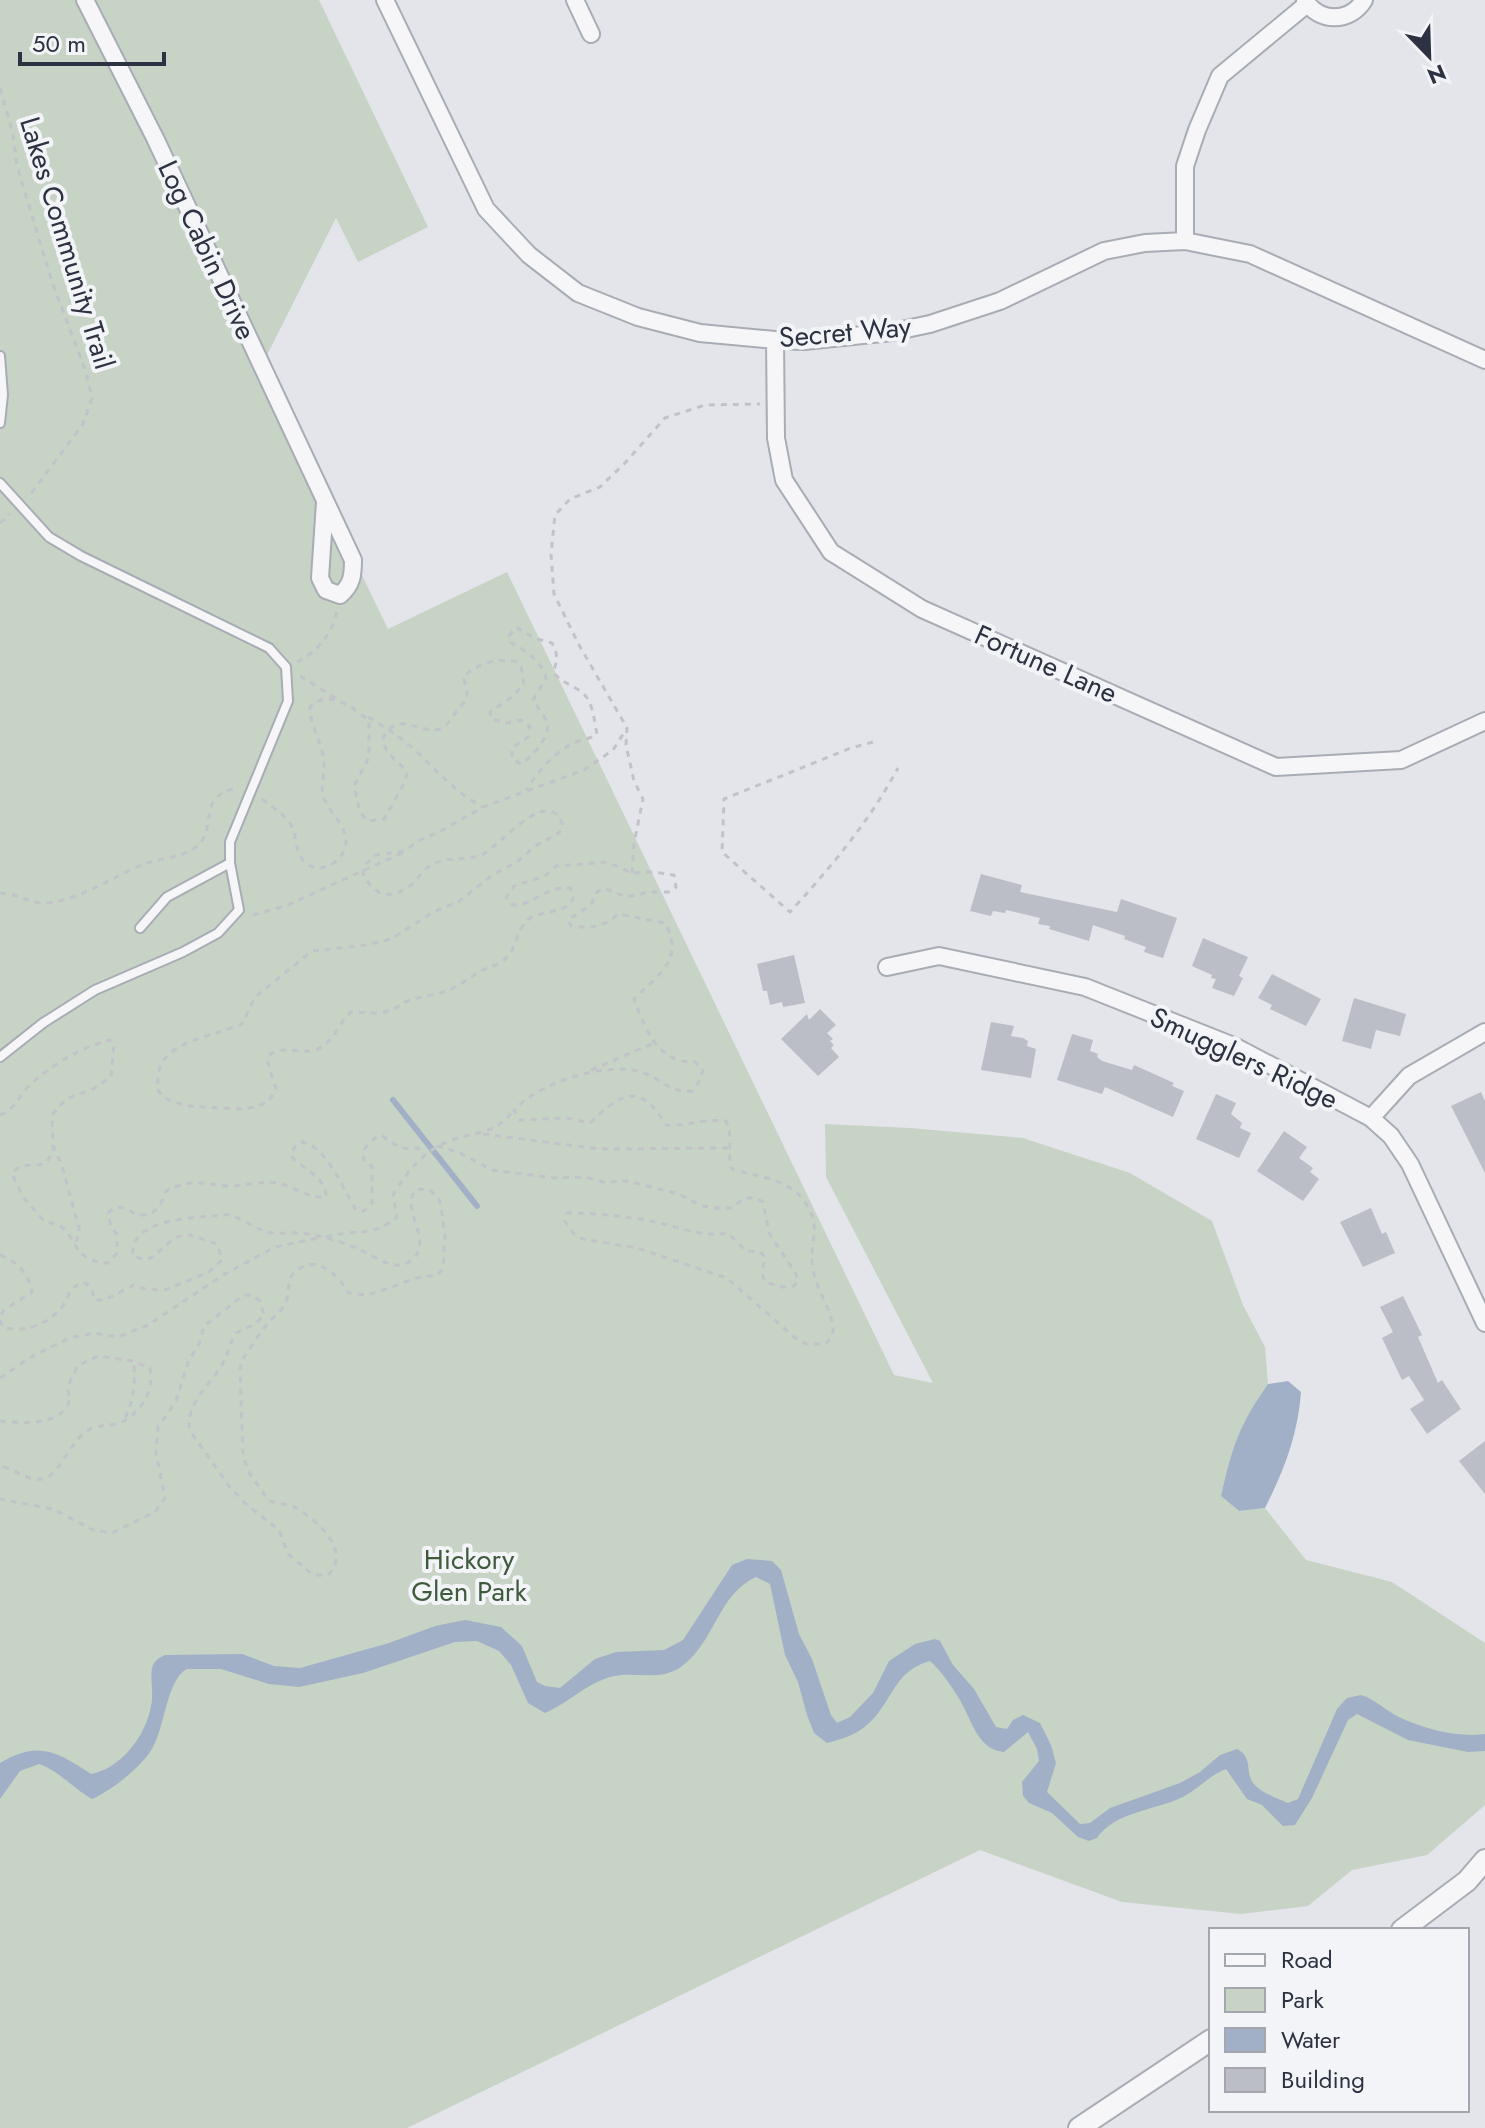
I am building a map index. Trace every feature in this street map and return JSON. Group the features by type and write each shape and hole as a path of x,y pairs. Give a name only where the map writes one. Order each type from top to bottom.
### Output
{"street":[{"name":"Log Cabin Drive","path":"85,0 155,138 353,560 353,576 348,588 340,595 326,590 320,578 325,502"},
{"name":"Secret Way","path":"385,0 486,209 529,255 578,293 638,317 700,333 775,340 804,341 892,332 930,324 1000,301 1104,251 1145,243 1185,241 1250,254 1485,360"},
{"path":"575,0 591,34"},
{"path":"1185,241 1185,166 1220,76 1306,2 1314,12 1335,18 1355,12 1364,0"},
{"name":"Fortune Lane","path":"775,340 776,438 784,480 831,552 922,609 1276,767 1401,760 1485,721"},
{"name":"Smugglers Ridge","path":"887,967 939,956 1085,987 1236,1047 1371,1118 1391,1136 1410,1164 1485,1323"},
{"path":"1371,1118 1409,1076 1485,1032"},
{"path":"1405,1928 1467,1881 1485,1860"},
{"path":"1079,2128 1209,2041"}],"lane":[{"path":"0,356 3,395 0,423"},
{"path":"0,483 49,537 81,556 269,648 286,667 288,701 230,842 230,863 239,910 218,933 183,952 95,990 43,1023 0,1057"},
{"path":"140,928 167,897 230,863"}],"path":[{"name":"Lakes Community Trail","path":"0,88 13,134 17,166 92,398 83,424 61,457 19,507 0,523"},
{"path":"632,873 634,843 643,799 634,781 626,745 627,728 579,645 554,594 551,554 555,515 570,499 600,487 665,418 705,405 775,404"},
{"path":"286,667 305,658 335,625 340,595"},
{"path":"0,893 10,893 44,904 66,899 148,863 184,854 199,845 210,806 224,790 238,788 252,791 291,824 302,861 323,868 337,861 346,845 346,837 325,801 324,767 310,707 316,701 331,698 367,719 370,728 369,757 365,769 355,781 360,812 368,821 384,819 407,773 384,746 383,738 388,729 408,723 439,730 445,726 466,702 467,689 463,677 474,667 490,662 515,661 521,667 524,684 512,697 490,712 491,719 506,723 521,720 530,727 528,737 512,748 512,759 521,764 529,760 547,730 547,723 533,700 546,678 544,671 524,649 511,643 511,632 516,627 534,638 552,643 557,652 553,672 588,698 597,734 594,738 578,741 546,763 526,790"},
{"path":"286,667 388,729 467,799 483,807"},
{"path":"233,916 250,916 288,905 363,873 483,807 584,770 613,750 627,728"},
{"path":"873,742 724,799 722,852 790,912 840,857 878,805 898,768"},
{"path":"405,851 376,855 366,864 363,873 369,887 380,894 398,892 412,884 429,865 450,857 482,855 534,814 545,810 560,817 563,826 559,833 494,874 458,902 433,912 391,939 312,951 255,997 242,1024 197,1039 163,1062 157,1089 164,1098 202,1108 256,1107 269,1101 276,1089 268,1063 269,1055 276,1051 313,1051 331,1041 351,1012 386,1012 409,1001 454,988 481,970 504,961 519,928 533,915 567,908 573,901 570,888 541,893 529,903 513,905 506,898 514,886 545,876 556,866 607,862 632,873 674,875 676,887 670,892 626,897 604,888 597,892 591,905 568,920 571,926 594,928 607,924 618,914 665,923 673,950 668,963 634,999 649,1035 668,1057 679,1063 695,1062 703,1070 699,1082 692,1091 679,1092 644,1073 619,1067 588,1072"},
{"path":"0,1115 12,1110 29,1085 81,1049 110,1040 114,1051 111,1077 93,1089 66,1099 52,1115 53,1152 46,1163 23,1164 16,1167 12,1174 23,1197 45,1222 58,1223 69,1234 82,1256 93,1263 108,1263 118,1252 116,1233 111,1227 108,1213 118,1206 137,1215 154,1213 161,1206 166,1191 183,1182 230,1186 249,1182 277,1183 306,1195 326,1197 321,1181 291,1156 301,1142 321,1151 356,1210 364,1211 372,1203 372,1166 363,1160 365,1146 371,1140 381,1135 399,1147 408,1150 418,1148 425,1155"},
{"path":"0,1378 31,1357 69,1338 94,1333 118,1337 148,1325 223,1275 275,1247 340,1232 383,1229 397,1217 393,1195 407,1171 437,1146 503,1124 525,1098 656,1042"},
{"path":"437,1146 458,1152 492,1170 555,1178 585,1177 603,1182 627,1181 679,1194 712,1208 731,1208 745,1198 756,1198 763,1202 769,1233 796,1274 798,1281 794,1286 782,1287 765,1282 762,1273 765,1257 760,1252 746,1251 728,1233 717,1235 685,1231 654,1222 588,1213 567,1213 565,1221 574,1234 583,1239 637,1248 727,1278 794,1337 806,1344 825,1344 833,1332 813,1269 816,1232 813,1216 800,1196 784,1183 732,1169 731,1132 726,1121 666,1125 644,1098 625,1095 590,1123 567,1118 520,1120 514,1110"},
{"path":"481,1133 600,1149 730,1148"},
{"path":"52,1144 62,1166 80,1232 75,1244"},
{"path":"0,1255 18,1264 32,1292 4,1310 0,1318 3,1327 21,1331 47,1320 62,1307 69,1289 82,1282 93,1291 94,1300 105,1300 134,1285 165,1290 209,1272 222,1260 217,1244 190,1235 175,1237 153,1257 145,1260 133,1256 135,1242 145,1231 189,1217 229,1215 271,1233 323,1237 398,1265 410,1261 419,1242 419,1228 410,1199 417,1189 430,1190 439,1199 445,1236 443,1269 437,1275 416,1278 366,1295 349,1293 339,1276 318,1266 307,1267 293,1274 287,1300 243,1359 240,1369 243,1456 250,1474 269,1501 293,1507 334,1543 338,1558 336,1568 328,1575 313,1575 288,1554 279,1530 229,1486 190,1431 188,1420 225,1360 236,1333 255,1324 264,1315 260,1301 252,1295 236,1300 204,1326 176,1401 158,1427 156,1453 165,1498 155,1512 112,1533 93,1530 53,1509 0,1499"},
{"path":"0,1421 32,1423 58,1415 67,1406 70,1397 68,1389 77,1366 98,1356 133,1361 150,1368 151,1385 143,1403 123,1421 89,1429 71,1446 53,1475 44,1479 31,1478 0,1466"},
{"path":"123,1421 130,1409 135,1383 133,1361"}],"green space":[{"name":"Hickory Glen Park","path":"0,0 319,0 428,227 358,262 336,218 261,367 388,629 507,572 894,1375 933,1383 826,1177 825,1124 1023,1138 1130,1173 1212,1221 1243,1305 1265,1347 1268,1384 1238,1437 1221,1496 1239,1511 1265,1508 1306,1560 1392,1582 1485,1643 1485,1805 1427,1855 1352,1870 1308,1906 1241,1914 1122,1902 980,1850 407,2128 0,2128"}],"water":[{"path":"1288,1381 1301,1392 1297,1423 1284,1466 1265,1508 1239,1511 1221,1496 1238,1437 1268,1384"},
{"path":"747,1559 772,1561 781,1570 799,1634 837,1723 850,1717 873,1693 889,1661 915,1644 935,1639 940,1641 996,1727 1007,1729 1013,1720 1023,1715 1040,1723 1056,1763 1047,1792 1080,1824 1090,1823 1110,1808 1180,1783 1200,1772 1220,1755 1237,1749 1247,1760 1256,1787 1288,1803 1298,1799 1337,1709 1347,1698 1361,1695 1399,1717 1430,1729 1464,1735 1485,1734 1485,1751 1468,1752 1408,1740 1357,1714 1348,1720 1312,1798 1295,1825 1283,1826 1262,1805 1247,1799 1226,1769 1183,1797 1114,1822 1097,1838 1089,1841 1078,1837 1052,1813 1029,1803 1023,1796 1022,1782 1039,1761 1028,1732 1004,1752 988,1746 977,1733 951,1686 930,1661 908,1672 876,1715 859,1731 827,1743 814,1733 798,1682 785,1655 770,1584 756,1577 733,1595 702,1644 682,1666 665,1674 610,1677 545,1713 528,1703 511,1665 499,1651 477,1641 455,1642 363,1673 299,1687 269,1684 221,1669 187,1669 175,1682 153,1747 142,1762 117,1784 92,1799 54,1771 39,1764 20,1771 0,1799 0,1763 14,1756 26,1752 47,1752 91,1774 102,1771 121,1758 144,1729 152,1701 152,1668 165,1655 242,1654 274,1666 300,1668 389,1643 435,1626 465,1620 501,1627 522,1646 537,1682 560,1688 595,1659 616,1652 664,1650 683,1640 732,1565"}],"building":[{"path":"981,874 1022,885 1020,892 1117,912 1121,899 1177,918 1163,958 1144,952 1146,947 1124,939 1125,936 1093,925 1089,941 1038,924 1040,918 1006,910 1005,913 993,911 991,916 970,911"},
{"path":"1203,938 1248,957 1234,996 1212,988 1216,979 1192,966"},
{"path":"794,955 805,1003 783,1007 782,1002 770,1005 767,991 763,991 757,964"},
{"path":"1272,974 1321,999 1306,1026 1270,1009 1272,1005 1258,998"},
{"path":"1354,998 1406,1014 1400,1036 1376,1030 1371,1049 1342,1041"},
{"path":"820,1009 836,1025 827,1033 833,1039 830,1041 834,1045 831,1048 839,1057 818,1076 781,1039 807,1014 809,1020"},
{"path":"991,1022 1014,1026 1011,1036 1023,1038 1028,1041 1027,1046 1036,1049 1031,1078 981,1070"},
{"path":"1072,1034 1093,1040 1090,1051 1098,1054 1102,1061 1132,1070 1134,1065 1174,1083 1172,1086 1184,1091 1173,1117 1105,1087 1102,1094 1057,1080"},
{"path":"1481,1092 1485,1101 1485,1173 1451,1106"},
{"path":"1216,1094 1236,1103 1231,1114 1242,1123 1240,1128 1251,1133 1239,1158 1196,1139"},
{"path":"1284,1131 1307,1147 1299,1158 1313,1168 1310,1172 1319,1179 1303,1201 1257,1171"},
{"path":"1371,1208 1382,1234 1386,1232 1395,1253 1363,1267 1340,1222"},
{"path":"1403,1296 1422,1335 1418,1337 1438,1383 1442,1380 1461,1409 1427,1434 1410,1409 1424,1400 1409,1376 1402,1380 1382,1338 1393,1332 1380,1307"},
{"path":"1485,1441 1485,1494 1459,1461"}],"waterway":[{"path":"393,1100 477,1206"}]}
